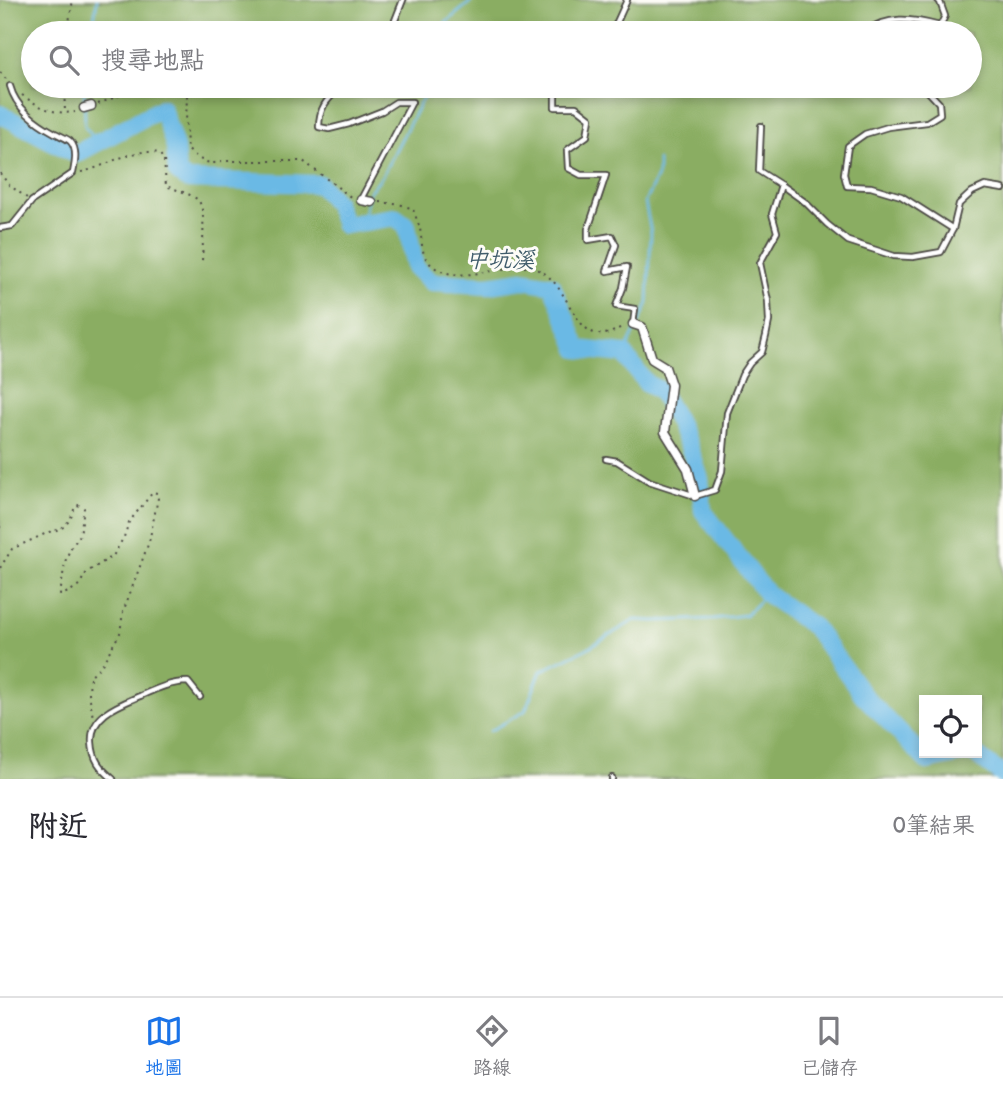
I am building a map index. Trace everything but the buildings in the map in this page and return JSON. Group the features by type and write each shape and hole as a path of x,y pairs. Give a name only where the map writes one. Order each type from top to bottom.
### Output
{"street":[{"path":"361,200 372,202"},
{"path":"636,325 652,359 665,367 671,385 665,432 688,469 696,496"}],"lane":[{"path":"395,21 403,0"},
{"path":"617,21 626,0"},
{"path":"938,0 945,16 942,21"},
{"path":"890,21 920,21"},
{"path":"0,228 12,226 32,201 73,173 76,154 71,142 39,124 21,107 13,98 10,86"},
{"path":"329,98 319,113 319,127 329,129 382,111 397,102 412,102 361,200"},
{"path":"555,98 555,107 576,107 590,118 587,136 567,150 568,168 582,175 606,175 589,229 589,240 612,236 616,245 607,271 627,267 616,306 635,309 636,325"},
{"path":"934,98 939,103 940,114 926,122 888,127 865,134 849,146 844,174 847,186 871,187 901,196 953,229"},
{"path":"761,126 759,171 805,202 848,241 894,256 914,257 941,252 953,229 959,204 972,192 985,186 1003,189"},
{"path":"606,459 617,461 649,481 696,496 715,490 722,471 727,413 743,375 750,363 762,352 766,337 769,321 768,301 760,263 777,232 772,214 781,185"},
{"path":"113,779 102,770 93,754 92,735 95,724 106,713 125,702 177,682 188,682 200,697"}],"path":[{"path":"69,21 73,0"},
{"path":"0,72 10,86 21,94"},
{"path":"27,98 42,108 57,112 73,112 111,98"},
{"path":"64,98 65,112"},
{"path":"187,98 187,149 199,160 213,164 221,161 303,161 344,193 361,200"},
{"path":"73,173 85,172 117,158 147,150 159,153 164,160 166,186 200,201 203,212 202,263"},
{"path":"0,173 9,186 32,201"},
{"path":"372,202 395,203 413,209 425,258 442,272 458,276 535,267 547,274 556,284 584,327 593,334 611,334 626,324 636,325"},
{"path":"0,568 12,550 61,529 79,505 84,508 80,535 65,562 60,595 69,592 79,585 87,572 113,556 129,522 153,492 157,493 149,542 123,612 120,633 101,666 90,677 89,693 95,724"}],"green space":[{"path":"0,0 1003,0 1003,779 0,779"}],"waterway":[{"path":"94,21 97,0"},
{"path":"448,21 473,0"},
{"path":"84,98 85,127 97,142"},
{"path":"362,222 369,192 382,176 423,98"},
{"name":"中坑溪","path":"0,114 76,154 162,108 175,147 177,172 187,180 319,184 336,203 344,225 395,217 407,226 415,267 431,282 488,285 523,280 552,285 578,349 624,354 647,384 659,390 689,446 700,479 703,511 767,594 814,627 863,695 919,753"},
{"path":"639,323 648,303 651,233 645,202 658,174 658,160"},
{"path":"624,354 636,329"},
{"path":"490,731 525,711 541,671 586,649 635,620 713,619 745,615 767,594"},
{"name":"中坑溪","path":"924,758 927,761 941,758"},
{"name":"中坑溪","path":"980,758 1003,775"}]}
